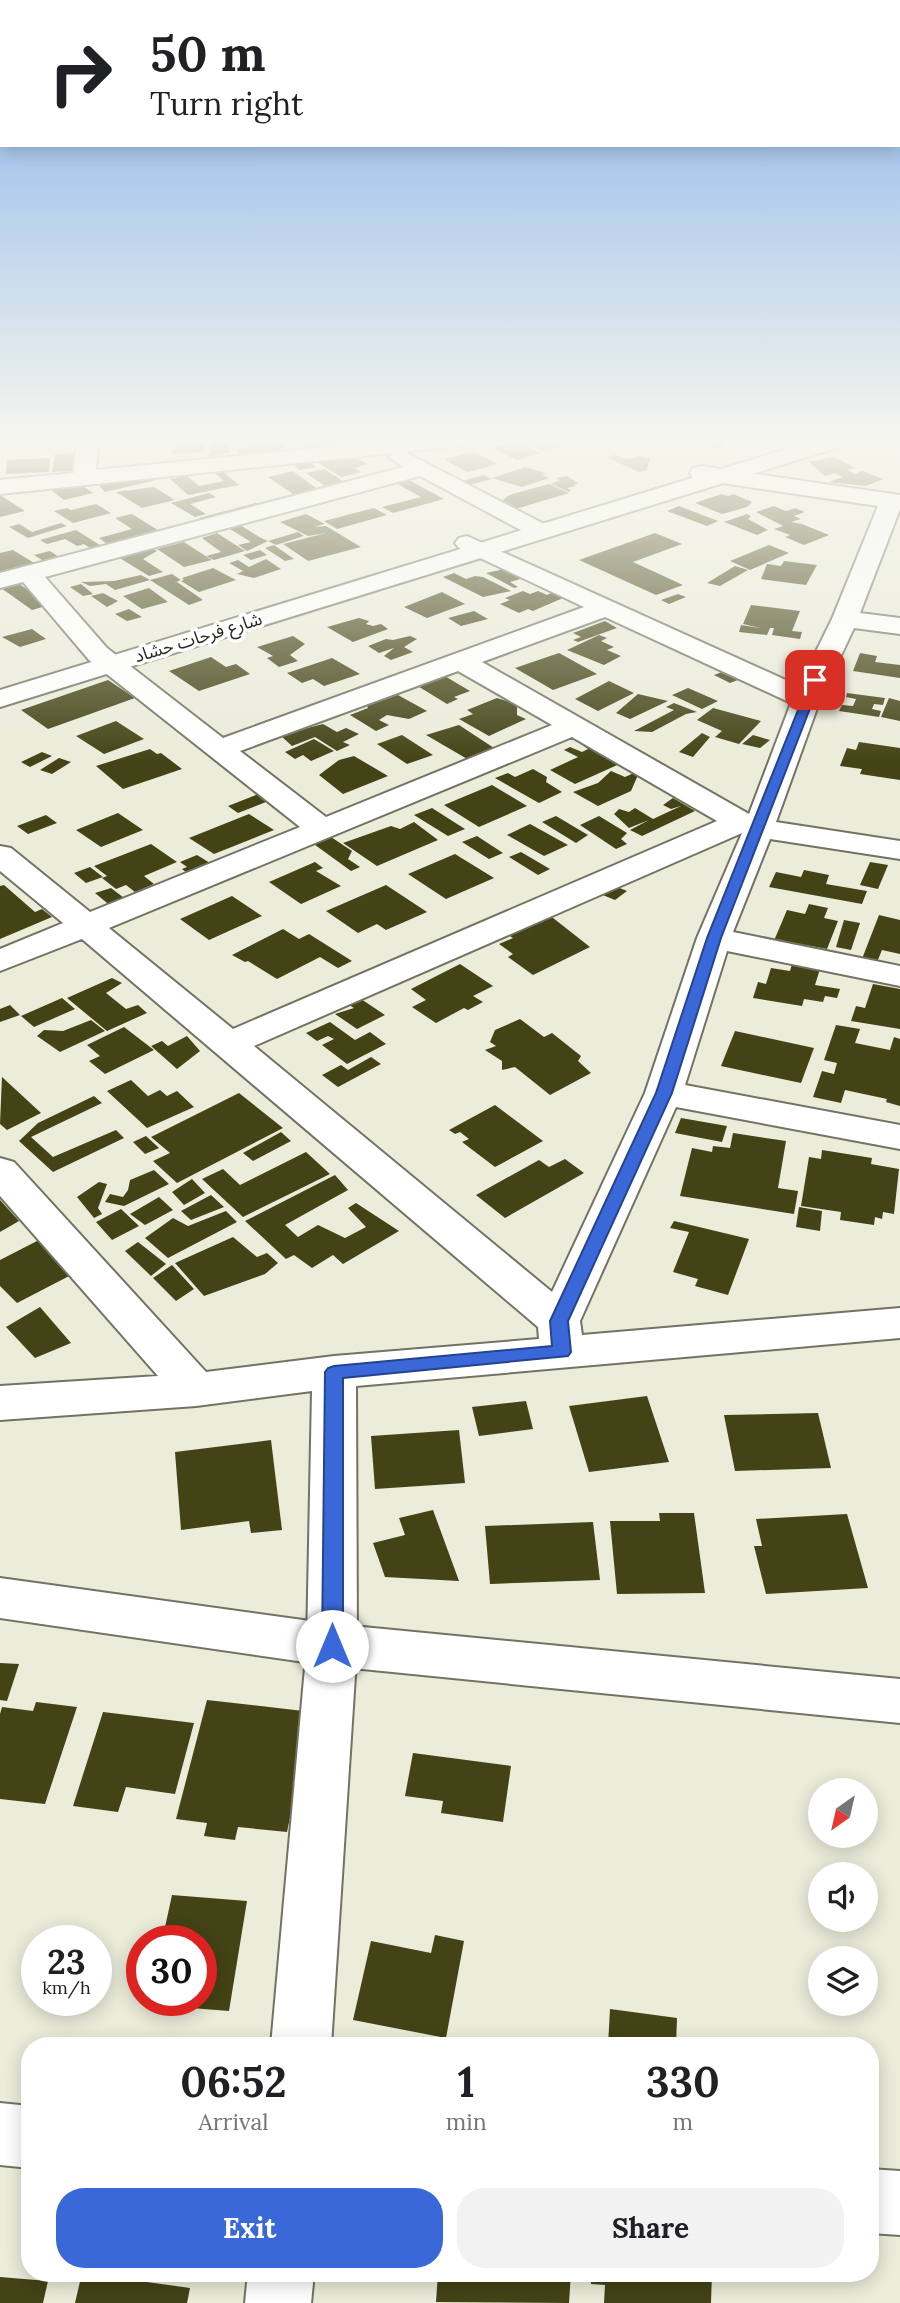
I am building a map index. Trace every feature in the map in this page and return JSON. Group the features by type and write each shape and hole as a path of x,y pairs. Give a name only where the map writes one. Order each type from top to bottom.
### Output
{"street":[{"path":"0,581 128,547"},
{"name":"شارع فرحات حشاد","path":"0,685 104,659 472,547"},
{"path":"475,547 806,700"},
{"path":"560,1337 664,1093 750,825 875,547"},
{"path":"29,574 104,659 322,829"},
{"path":"219,749 604,608"},
{"path":"845,619 900,626"},
{"name":"شارع فرحات حشاد","path":"0,699 104,659"},
{"path":"459,660 750,825 900,850"},
{"path":"0,961 574,726"},
{"path":"229,1044 750,825"},
{"path":"0,855 229,1044 560,1337"},
{"path":"714,938 900,976"},
{"path":"664,1093 900,1137"},
{"path":"0,1171 196,1390"},
{"path":"0,1403 196,1390 560,1337 900,1323"},
{"path":"302,2037 332,1646 334,1372"},
{"path":"0,1598 332,1646 900,1701"},
{"path":"0,2134 21,2136"},
{"path":"879,2202 900,2203"},
{"path":"278,2303 280,2282"}],"building":[{"path":"193,547 212,560 184,567 157,549"},
{"path":"215,547 240,547 245,551 214,560 206,556 221,552"},
{"path":"278,547 294,559 285,561 265,548"},
{"path":"288,547 359,547 308,561"},
{"path":"614,547 673,547 633,562 683,585 656,595 579,560"},
{"path":"763,547 775,547 789,553 750,570 730,561"},
{"path":"152,548 157,551 143,559 163,572 149,576 118,557"},
{"path":"13,550 39,566 0,577 0,553"},
{"path":"260,550 267,555 251,560 243,555"},
{"path":"50,551 59,557 45,562 34,555"},
{"path":"266,559 281,569 254,578 237,574 243,571 229,563 238,560 249,567"},
{"path":"784,561 817,565 806,585 761,579 767,564 781,566"},
{"path":"735,566 748,570 720,586 707,583"},
{"path":"213,568 236,580 199,592 181,581 184,580 182,578"},
{"path":"509,568 527,577 510,582 518,587 514,588 486,573"},
{"path":"454,573 466,579 483,577 511,591 483,597 443,577"},
{"path":"172,574 181,580 174,583 177,582 203,600 189,605 150,580"},
{"path":"141,575 150,580 115,590 106,584 90,586 81,582 114,581"},
{"path":"18,583 49,605 32,610 1,588"},
{"path":"81,584 93,594 83,596 70,587"},
{"path":"149,588 168,602 142,609 123,596"},
{"path":"523,591 530,594 538,591 547,595 551,593 563,598 533,611 528,609 519,613 500,604 510,600 505,598"},
{"path":"442,592 465,604 427,618 404,607"},
{"path":"103,593 118,601 107,607 91,596"},
{"path":"678,594 686,597 669,604 661,600"},
{"path":"751,605 800,611 792,631 802,632 800,639 772,635 774,628 770,628 767,635 739,632 741,625 760,628 743,624"},
{"path":"129,609 142,617 127,621 115,614"},
{"path":"474,611 488,619 461,626 448,618"},
{"path":"359,618 369,621 366,624 381,624 388,629 353,642 327,627"},
{"path":"605,621 617,628 578,642 573,640 581,637 573,633"},
{"path":"32,629 46,639 20,647 2,637"},
{"path":"599,635 607,638 601,641 614,647 607,650 621,656 604,665 567,650"},
{"path":"293,636 305,644 290,655 298,661 279,667 267,658 273,656 257,647"},
{"path":"410,636 417,639 404,647 413,652 391,660 384,656 394,648 379,653 368,646 386,639"},
{"path":"559,653 597,674 553,690 515,668"},
{"path":"860,653 877,656 875,662 900,665 900,678 853,671"},
{"path":"211,657 226,667 236,664 250,674 199,691 169,671"},
{"path":"332,658 360,674 324,686 313,679 302,683 287,673"},
{"path":"727,670 743,678 730,683 714,675"},
{"path":"443,675 470,691 454,697 458,699 447,704 416,685"},
{"path":"108,680 135,698 48,729 21,710"},
{"path":"609,681 634,693 598,711 575,699"},
{"path":"688,688 718,701 702,709 672,695"},
{"path":"387,689 427,711 409,719 387,715 379,720 389,725 376,731 350,715 368,708 365,700"},
{"path":"847,693 885,698 883,705 874,704 872,709 881,711 879,717 839,711 842,705 853,706 856,699 846,697"},
{"path":"638,694 668,701 630,719 616,713"},
{"path":"497,698 517,704 517,715 526,719 489,736 459,719 473,714 467,710"},
{"path":"889,698 900,701 900,721 881,717"},
{"path":"674,703 697,712 686,714 652,732 634,731 674,710 666,707"},
{"path":"713,708 761,721 739,744 715,737 722,731 697,720"},
{"path":"116,721 144,739 104,754 76,736"},
{"path":"323,724 337,732 346,728 359,734 343,742 350,745 337,751 315,737 292,746 280,735"},
{"path":"459,725 494,748 469,760 426,735"},
{"path":"702,733 710,737 693,757 679,752"},
{"path":"402,735 433,755 407,764 377,744"},
{"path":"753,735 770,740 760,748 742,744"},
{"path":"314,739 334,751 311,761 303,755 295,759 285,752"},
{"path":"588,741 624,762 575,784 550,770 578,757 564,750 570,747 582,752 588,749 581,744"},
{"path":"859,742 900,748 900,780 860,774 862,769 840,766 847,748 856,750"},
{"path":"150,749 157,754 161,753 182,769 123,789 96,766"},
{"path":"42,752 52,756 30,767 21,762"},
{"path":"354,756 388,776 343,794 319,775 339,760"},
{"path":"59,758 71,762 52,774 40,770"},
{"path":"533,769 547,777 546,782 562,792 539,803 495,778 508,773 515,777"},
{"path":"611,771 625,777 634,773 638,775 631,791 598,806 573,792 598,783"},
{"path":"492,785 527,806 479,827 444,805"},
{"path":"261,793 271,800 238,813 228,806"},
{"path":"673,798 695,811 642,836 630,830 649,820 629,828 614,814 619,809 629,812 635,808 653,819 681,806 671,809 663,805"},
{"path":"432,808 465,829 448,836 414,815"},
{"path":"118,813 143,830 101,847 76,830"},
{"path":"249,814 274,830 214,854 189,838"},
{"path":"46,815 57,823 28,834 17,826"},
{"path":"556,816 588,835 576,843 542,822"},
{"path":"599,816 627,833 621,839 627,844 616,849 580,825"},
{"path":"414,822 438,840 377,866 343,843 391,826 400,829"},
{"path":"530,824 568,845 544,856 507,835"},
{"path":"328,835 352,851 348,859 360,867 351,871 311,842"},
{"path":"477,836 503,853 489,859 462,842"},
{"path":"151,844 177,862 144,876 154,884 135,892 126,885 116,889 102,878 107,876 94,866"},
{"path":"521,852 550,869 538,875 509,857"},
{"path":"455,854 494,878 446,899 408,874"},
{"path":"197,855 210,863 187,873 182,869 187,867 180,862"},
{"path":"315,862 323,868 316,871 341,886 301,904 269,882"},
{"path":"870,862 888,865 878,889 860,885"},
{"path":"90,867 103,877 86,883 74,873"},
{"path":"804,870 829,875 826,884 867,891 862,904 769,887 776,872 801,877"},
{"path":"610,884 627,891 615,900 598,893"},
{"path":"4,885 35,912 42,909 52,917 0,939 0,886"},
{"path":"386,885 427,912 386,930 377,924 358,933 326,911"},
{"path":"111,888 128,901 112,907 95,893"},
{"path":"232,896 262,916 209,940 180,919"},
{"path":"809,904 828,908 824,918 838,921 827,949 806,945 805,949 773,943 787,910 805,914"},
{"path":"548,914 590,947 533,975 508,957 513,954 499,944 513,938 505,933"},
{"path":"879,915 900,920 900,954 882,950 875,967 860,964"},
{"path":"844,920 860,923 851,950 836,947"},
{"path":"283,929 299,939 309,934 352,961 338,968 320,957 277,979 248,961 232,955"},
{"path":"460,964 493,986 473,996 483,1002 468,1010 464,1008 436,1023 412,1007 426,1000 411,989"},
{"path":"792,964 820,969 815,985 840,989 837,998 825,996 823,1002 804,999 802,1006 753,998 758,982 766,984 771,968 790,971"},
{"path":"112,978 122,983 106,993 126,1009 138,1005 147,1013 107,1031 67,998"},
{"path":"873,984 900,989 900,1029 851,1021 856,1006 865,1008"},
{"path":"62,998 75,1009 34,1027 21,1016"},
{"path":"361,999 385,1015 357,1029 335,1014 354,1008 349,1005"},
{"path":"10,1005 20,1015 0,1022 0,1009"},
{"path":"520,1019 544,1037 552,1033 581,1056 578,1061 591,1073 550,1095 515,1067 502,1070 502,1061 485,1050 496,1046 490,1042 495,1030"},
{"path":"91,1020 105,1031 60,1052 37,1036 44,1030 63,1031"},
{"path":"330,1022 355,1040 370,1032 386,1044 347,1064 322,1045 334,1039 328,1036 317,1041 306,1033"},
{"path":"836,1025 860,1029 855,1043 890,1050 894,1037 900,1039 900,1106 886,1102 887,1099 845,1090 841,1103 813,1097 822,1071 834,1074 837,1063 824,1060"},
{"path":"124,1027 154,1050 105,1074 89,1061 100,1056 87,1045"},
{"path":"735,1031 814,1048 801,1083 721,1066"},
{"path":"187,1036 200,1051 177,1069 151,1046 162,1041 168,1046"},
{"path":"371,1057 381,1064 338,1087 322,1075 341,1065 348,1070"},
{"path":"2,1077 41,1113 7,1130 0,1124"},
{"path":"131,1080 148,1096 160,1090 167,1096 177,1091 194,1107 147,1128 107,1091"},
{"path":"239,1093 283,1128 177,1183 153,1161 170,1153 151,1137"},
{"path":"94,1096 102,1103 31,1137 53,1157 116,1130 124,1138 53,1172 19,1141 38,1123"},
{"path":"495,1105 543,1141 495,1167 462,1142 469,1139 460,1132 455,1134 449,1130"},
{"path":"681,1118 727,1126 722,1142 675,1133"},
{"path":"281,1132 291,1141 253,1161 243,1153"},
{"path":"733,1133 786,1141 778,1188 798,1191 794,1214 680,1196 692,1148 712,1152 713,1146 730,1148"},
{"path":"146,1136 159,1148 145,1154 133,1142"},
{"path":"822,1150 872,1158 871,1164 899,1169 894,1214 883,1212 882,1219 875,1217 874,1225 840,1220 841,1212 801,1206 809,1157 821,1159"},
{"path":"306,1152 330,1174 243,1217 202,1179 223,1169 240,1185"},
{"path":"565,1159 584,1173 505,1218 476,1195 539,1160 549,1167"},
{"path":"154,1170 169,1184 124,1206 105,1202 110,1194 123,1197 130,1180"},
{"path":"335,1175 348,1190 285,1225 298,1237 318,1225 345,1238 366,1227 348,1208 356,1203 399,1231 343,1264 333,1255 312,1268 294,1255 286,1259 245,1221"},
{"path":"192,1179 205,1193 184,1205 172,1192"},
{"path":"99,1182 107,1184 98,1208 102,1214 94,1218 77,1197"},
{"path":"211,1195 224,1207 191,1220 181,1211"},
{"path":"159,1197 173,1210 145,1225 130,1214"},
{"path":"0,1200 19,1221 0,1232"},
{"path":"799,1207 822,1211 820,1231 796,1227"},
{"path":"121,1209 139,1226 112,1240 96,1222"},
{"path":"226,1211 237,1222 168,1258 145,1238 173,1218 188,1226"},
{"path":"674,1221 749,1239 728,1295 695,1286 698,1279 673,1272 689,1232 670,1228"},
{"path":"233,1237 257,1257 267,1253 278,1263 265,1274 204,1296 175,1263"},
{"path":"39,1240 73,1274 17,1303 0,1286 0,1260"},
{"path":"138,1242 166,1264 151,1276 125,1251"},
{"path":"172,1265 194,1289 176,1301 153,1278"},
{"path":"40,1307 71,1343 35,1358 6,1327"},
{"path":"647,1396 669,1462 589,1472 569,1406"},
{"path":"526,1401 533,1429 479,1436 472,1407"},
{"path":"818,1413 831,1468 735,1471 724,1415"},
{"path":"459,1430 465,1483 375,1489 371,1436"},
{"path":"271,1440 282,1530 251,1533 249,1521 181,1530 175,1452"},
{"path":"433,1510 459,1581 385,1577 373,1543 405,1535 399,1518"},
{"path":"659,1513 694,1513 705,1593 617,1594 610,1521 660,1521"},
{"path":"847,1514 868,1588 766,1594 754,1546 762,1546 756,1519"},
{"path":"593,1522 600,1580 490,1584 485,1526"},
{"path":"0,1663 19,1664 7,1701 0,1700"},
{"path":"207,1700 312,1712 287,1832 238,1827 235,1840 204,1836 207,1823 176,1819"},
{"path":"36,1702 77,1707 45,1804 0,1799 2,1707 33,1711"},
{"path":"103,1712 194,1723 175,1794 126,1787 118,1812 73,1806"},
{"path":"413,1753 511,1766 503,1822 441,1813 443,1801 405,1796"},
{"path":"172,1895 247,1901 229,2011 217,2010 217,1925 165,1925"},
{"path":"435,1935 464,1941 446,2037 353,2020 371,1941 431,1953"},
{"path":"610,2009 677,2018 676,2037 608,2037"},
{"path":"0,2277 21,2279 21,2282 48,2282 43,2303 0,2303"},
{"path":"80,2282 147,2282 190,2288 187,2303 75,2303"},
{"path":"437,2282 570,2282 569,2303 436,2302"},
{"path":"712,2282 711,2303 604,2303 605,2285 591,2284"}],"route":[{"path":"332,1646 334,1372 562,1352 559,1321 664,1093 714,938 815,680"}]}
